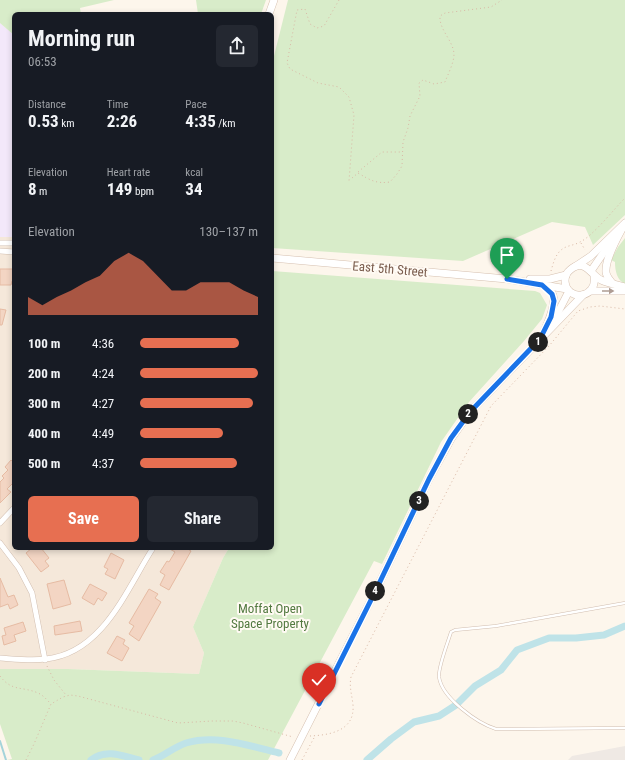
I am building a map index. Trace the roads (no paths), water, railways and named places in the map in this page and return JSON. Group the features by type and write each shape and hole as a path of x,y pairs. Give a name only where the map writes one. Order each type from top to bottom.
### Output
{"main road":[{"path":"270,12 274,0"},
{"path":"547,333 564,303 568,290 565,281 569,270 591,256 624,225"},
{"path":"590,291 594,284 592,274 624,225"},
{"path":"612,283 606,273 607,263 624,225"},
{"name":"East 5th Street","path":"274,258 507,279 568,290"},
{"path":"576,266 584,267 601,280 625,287"},
{"name":"East 5th Street","path":"507,279 550,279 566,275"},
{"path":"540,339 551,317 554,301 552,294 542,285"},
{"path":"568,290 577,295 583,295"},
{"path":"290,760 376,590 429,479 451,438 470,412 583,295 590,291 625,291"}],"street":[{"path":"0,243 12,243"},
{"path":"0,251 12,252"},
{"path":"0,523 12,510"},
{"path":"0,543 19,568 32,593 45,660"},
{"path":"0,658 45,660 76,650 104,626 152,550"}],"lane":[{"path":"625,603 496,626 455,630 451,632 441,664 439,677 448,696 466,714 488,727 501,730 625,728"}],"waterway":[{"path":"367,760 391,739 414,722 439,716 456,705 475,686 501,670 517,650 549,638 576,638 604,635 625,626"},
{"path":"153,760 186,743 209,740 221,740 245,744 279,753"},
{"path":"0,741 6,760"},
{"path":"91,760 103,754 115,754 139,760"}],"park label":[{"name":"Moffat Open Space Property","path":"270,616"}]}
